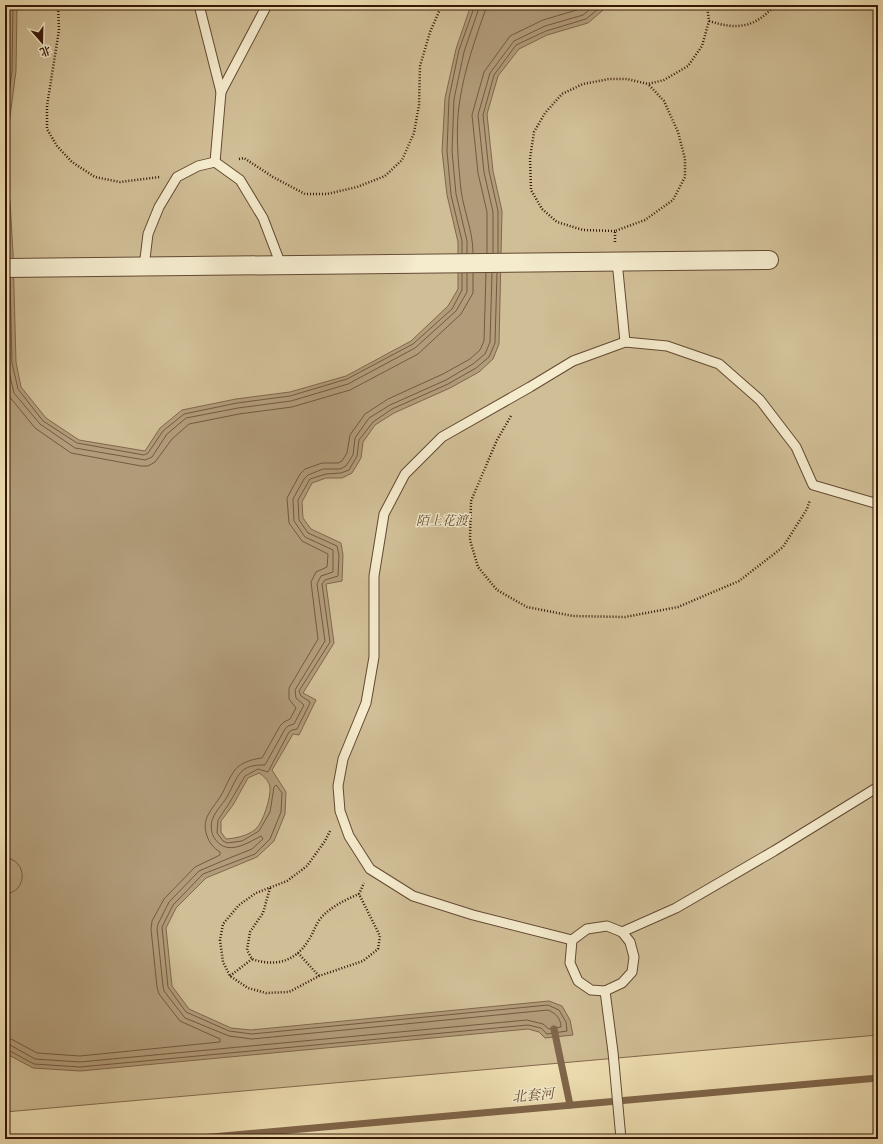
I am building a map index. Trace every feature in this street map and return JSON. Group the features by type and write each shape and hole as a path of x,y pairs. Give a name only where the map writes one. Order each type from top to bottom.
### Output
{"street":[{"path":"5,268 769,260"}],"lane":[{"path":"200,5 221,92 215,162"},
{"path":"221,92 267,5"},
{"path":"144,267 148,234 159,207 177,177 198,166 215,162 240,180 263,218 281,265"},
{"path":"617,261 624,342"},
{"path":"572,940 473,915 413,896 370,869 349,836 340,811 338,786 343,759 366,704 374,657 374,576 384,514 405,474 442,437 573,361 624,342 667,346 719,364 760,400 796,446 813,486 878,504"},
{"path":"622,932 676,908 774,851 878,787"},
{"path":"607,926 622,932 630,942 634,957 632,972 622,983 604,991 591,990 578,981 570,963 572,940 587,929 607,926"},
{"path":"604,991 613,1052 621,1139"}],"path":[{"path":"58,5 59,30 47,106 47,129 57,146 72,162 95,177 120,182 158,177 177,177"},
{"path":"215,162 244,158 273,177 305,194 334,193 357,187 385,176 402,160 414,133 419,106 420,66 430,32 442,5"},
{"path":"648,84 664,101 678,132 685,159 685,177 673,200 645,220 615,231 583,230 557,222 542,209 531,190 530,158 534,132 545,113 562,94 583,84 609,79 627,79 648,84 664,80 688,66 702,46 709,21 707,5"},
{"path":"709,21 724,26 739,27 753,23 769,12 775,5"},
{"path":"615,231 617,261"},
{"path":"513,414 496,440 471,501 470,540 478,567 497,590 527,607 573,616 625,617 678,607 698,599 739,581 783,547 807,510 813,486"},
{"path":"340,811 325,841 307,866 287,881 256,894 239,905 223,924 220,940 223,962 230,976 248,988 266,993 289,992 319,976 363,961 378,949 380,936 359,894"},
{"path":"270,888 263,913 250,932 247,950 252,959 263,963 281,963 298,952 307,943 321,919 339,903 359,894 370,869"},
{"path":"298,952 319,976"},
{"path":"230,976 252,959"}],"green space":[{"name":"陌上花渡","path":"5,5 878,5 878,1035 5,1112"}],"water":[{"path":"5,5 17,5 17,7 16,71 5,154"},
{"path":"471,5 609,5 588,23 547,35 519,49 498,76 487,114 493,171 502,211 499,344 493,359 479,372 450,388 394,413 375,425 363,442 361,458 352,473 342,478 326,478 312,483 302,502 303,518 311,529 341,543 343,555 342,581 326,584 334,643 303,693 316,700 299,735 293,734 272,770 286,792 285,814 274,841 257,857 206,878 176,908 166,928 172,986 189,1009 231,1028 251,1030 549,1001 562,1006 570,1020 573,1035 545,1038 539,1032 528,1029 80,1071 33,1068 5,1053 5,889 8,875 5,870 5,179 10,202 16,362 21,387 46,418 79,440 145,451 160,428 182,410 236,399 290,392 346,376 411,341 448,306 458,289 458,242 447,195 442,151 445,98 456,49","holes":["259,773 264,777 270,787 268,803 264,816 256,829 245,835 226,839 221,832 221,821 233,805 248,778"]}],"waterway":[{"path":"554,1029 570,1105"},
{"name":"北套河","path":"189,1139 878,1078"}]}
